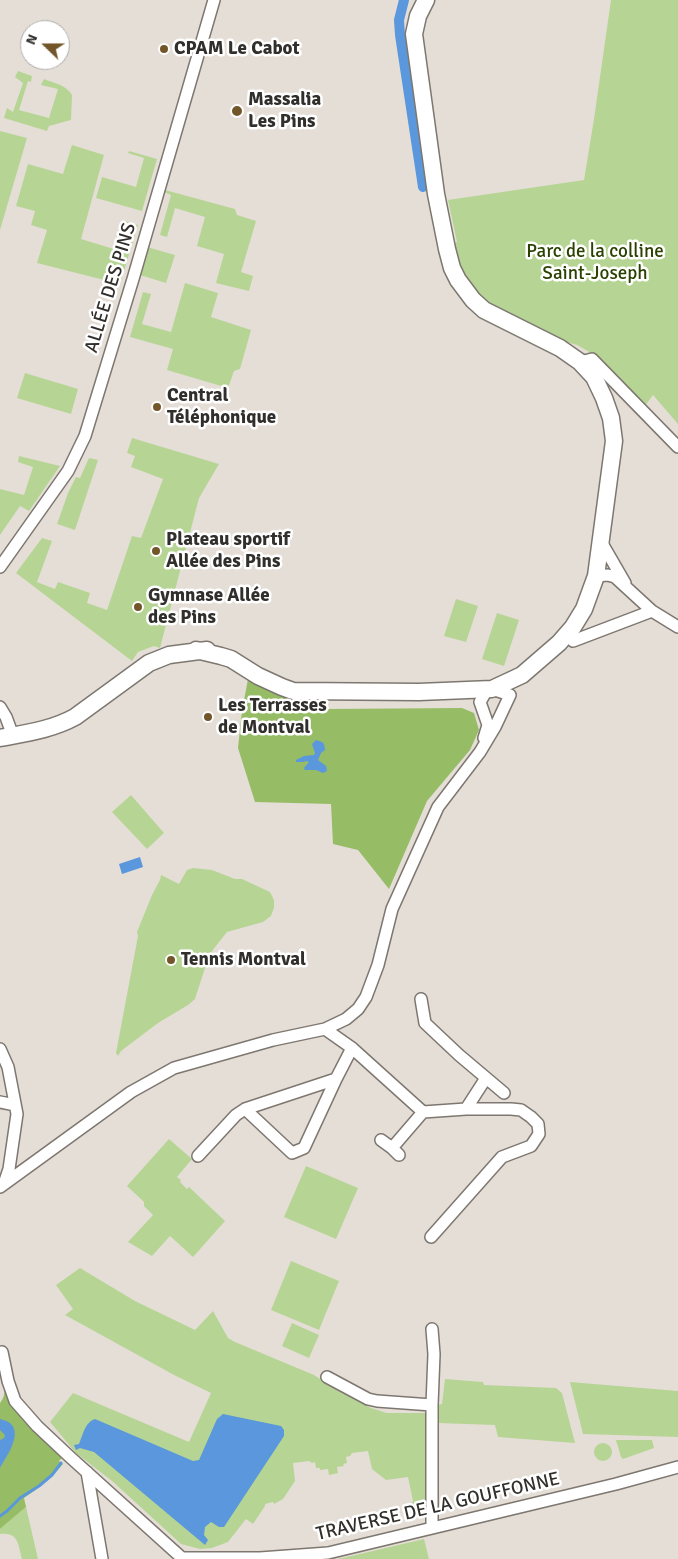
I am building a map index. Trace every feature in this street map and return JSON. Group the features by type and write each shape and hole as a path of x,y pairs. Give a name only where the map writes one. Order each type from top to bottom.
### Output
{"street":[{"name":"ALLÉE DES PINS","path":"0,568 68,471 85,436 214,0"},
{"path":"426,0 418,16 414,34 436,194 452,268 472,300 484,310 560,348 580,362 594,377 611,418 614,442 599,576 590,630"},
{"path":"580,362 592,359 678,447"},
{"path":"603,539 629,589"},
{"path":"599,576 608,575 615,577 652,611 678,627"},
{"path":"486,694 522,676 559,642 573,627 584,610 599,576"},
{"path":"584,610 590,630"},
{"path":"2,1185 132,1092 174,1068 273,1040 325,1029 346,1019 358,1009 366,997 378,965 392,909 438,807 480,752 495,727 510,695 547,666 573,641 590,630 652,611"},
{"path":"0,707 6,717 7,737 44,730 75,717 149,663 169,655 196,650 222,650 233,653 285,679 325,691 510,695"},
{"path":"480,752 488,725 486,694"},
{"path":"421,999 425,1023 504,1093"},
{"path":"325,1029 352,1048 423,1112 511,1108 521,1110 531,1116 538,1124 539,1134 531,1146 502,1157 431,1237"},
{"path":"245,1109 292,1153 304,1148 352,1048"},
{"path":"0,1049 8,1066 17,1114 9,1170 2,1185"},
{"path":"466,1109 486,1078"},
{"path":"198,1156 236,1115 245,1109 336,1079"},
{"path":"0,1102 15,1105"},
{"path":"381,1140 396,1151 423,1112"},
{"path":"432,1329 434,1354 432,1528"},
{"name":"TRAVERSE DE LA GOUFFONNE","path":"2,1352 15,1401 37,1426 182,1559 260,1559 328,1553 616,1484 678,1467"},
{"path":"327,1377 377,1402 432,1405"},
{"path":"87,1472 102,1559"}],"green space":[{"name":"Parc de la colline Saint-Joseph","path":"611,0 678,0 678,424 653,395 645,406 593,354 577,345 550,337 496,313 470,290 450,244 457,242 448,200 584,180"},
{"path":"18,71 32,76 31,82 28,81 19,110 49,118 58,89 41,85 44,79 63,87 72,95 71,120 49,126 47,131 4,118 7,108 13,112 23,83 15,77"},
{"path":"0,131 27,138 0,230"},
{"path":"72,145 104,155 81,239 117,250 125,221 138,225 120,284 37,263 47,230 31,225 35,211 16,206 28,164 63,174"},
{"path":"129,151 157,159 142,211 96,198 102,177 136,187 144,158 128,153"},
{"path":"165,190 235,209 237,215 256,221 241,272 253,276 249,291 216,283 224,254 197,246 205,217 175,208 167,237 160,235 171,195 164,192"},
{"path":"147,247 175,255 166,283 140,275"},
{"path":"185,283 218,293 211,317 251,330 240,369 234,371 228,388 167,370 173,349 130,337 143,292 151,294 142,324 171,332"},
{"path":"25,373 78,389 71,414 17,398"},
{"name":"Plateau sportif Allée des Pins","path":"132,438 219,464 199,498 160,648 154,646 138,652 132,661 16,573 42,538 52,541 37,582 55,589 58,582 90,593 87,603 107,610 132,536 141,538 163,479 131,467 135,456 127,453"},
{"path":"19,456 60,466 29,511 20,506 0,535 0,489 24,495 33,467 18,462"},
{"path":"89,458 98,460 75,530 57,524 68,493 76,477 80,478"},
{"path":"456,599 478,606 466,642 444,636"},
{"path":"497,613 519,620 504,666 482,659"},
{"path":"248,679 300,703 325,709 462,708 474,713 479,730 470,750 427,801 389,889 358,850 333,844 331,804 255,802 238,748"},
{"path":"131,795 164,833 147,849 112,812"},
{"name":"Tennis Montval","path":"193,868 212,870 235,879 242,879 270,892 274,900 271,916 263,922 227,932 212,951 195,999 158,1023 121,1051 118,1056 116,1053 138,936 137,932 161,875 179,884 187,870"},
{"path":"169,1139 192,1159 177,1177 181,1180 180,1182 187,1189 189,1187 225,1221 193,1257 170,1236 152,1256 128,1242 153,1215 144,1206 144,1202 127,1186"},
{"path":"306,1166 358,1188 336,1239 284,1217"},
{"path":"291,1261 339,1281 319,1330 271,1310"},
{"path":"80,1268 135,1301 195,1330 213,1311 228,1338 314,1375 371,1408 387,1413 426,1413 428,1417 427,1505 425,1503 423,1508 416,1508 414,1511 408,1508 413,1501 408,1477 386,1480 372,1469 368,1451 352,1453 346,1457 347,1463 343,1464 344,1466 337,1467 338,1473 329,1475 328,1469 320,1470 320,1468 316,1468 315,1462 293,1463 295,1481 283,1499 274,1504 273,1502 265,1504 253,1524 246,1519 228,1542 212,1548 200,1549 181,1544 112,1481 76,1453 50,1422 73,1393 189,1442 211,1393 174,1375 65,1315 73,1309 56,1285"},
{"path":"292,1323 319,1335 309,1358 282,1346"},
{"path":"0,1347 8,1384 64,1456 59,1461 63,1464 54,1474 24,1498 26,1507 0,1529 0,1403 3,1399 4,1391 0,1368"},
{"path":"445,1379 483,1382 484,1385 556,1388 562,1393 575,1443 498,1437 495,1425 438,1423 437,1405 442,1404"},
{"path":"570,1382 678,1391 678,1437 583,1434"},
{"path":"616,1440 652,1440 654,1448 623,1459"},
{"path":"599,1443 607,1443 612,1448 610,1459 599,1461 594,1456 594,1448"},
{"path":"26,1507 38,1559 22,1559 17,1540 11,1535 0,1534 0,1529"},
{"path":"424,1539 429,1559 337,1559 347,1557"}],"water":[{"path":"316,740 324,744 325,750 321,753 318,760 326,766 327,771 323,773 316,770 305,770 304,768 309,762 307,761 296,762 296,760 304,756 314,755 312,744"},
{"path":"140,857 143,867 122,874 119,864"},
{"path":"223,1414 281,1426 284,1430 284,1436 224,1527 219,1527 211,1522 205,1527 204,1535 208,1540 205,1545 94,1452 80,1448 76,1450 74,1445 79,1444 87,1426 95,1419 193,1461 199,1460 217,1419"},
{"path":"0,1419 9,1422 15,1433 11,1448 0,1468 0,1440 5,1435 0,1430"}],"waterway":[{"path":"404,0 399,20 400,35 423,187"},
{"path":"0,1516 20,1498 52,1475 61,1463"}],"place":[{"name":"CPAM Le Cabot","path":"164,49"},
{"name":"Massalia Les Pins","path":"237,111"},
{"name":"Central Téléphonique","path":"157,407"},
{"name":"Plateau sportif Allée des Pins","path":"156,551"},
{"name":"Gymnase Allée des Pins","path":"138,607"},
{"name":"Les Terrasses de Montval","path":"208,717"},
{"name":"Tennis Montval","path":"171,960"}]}
